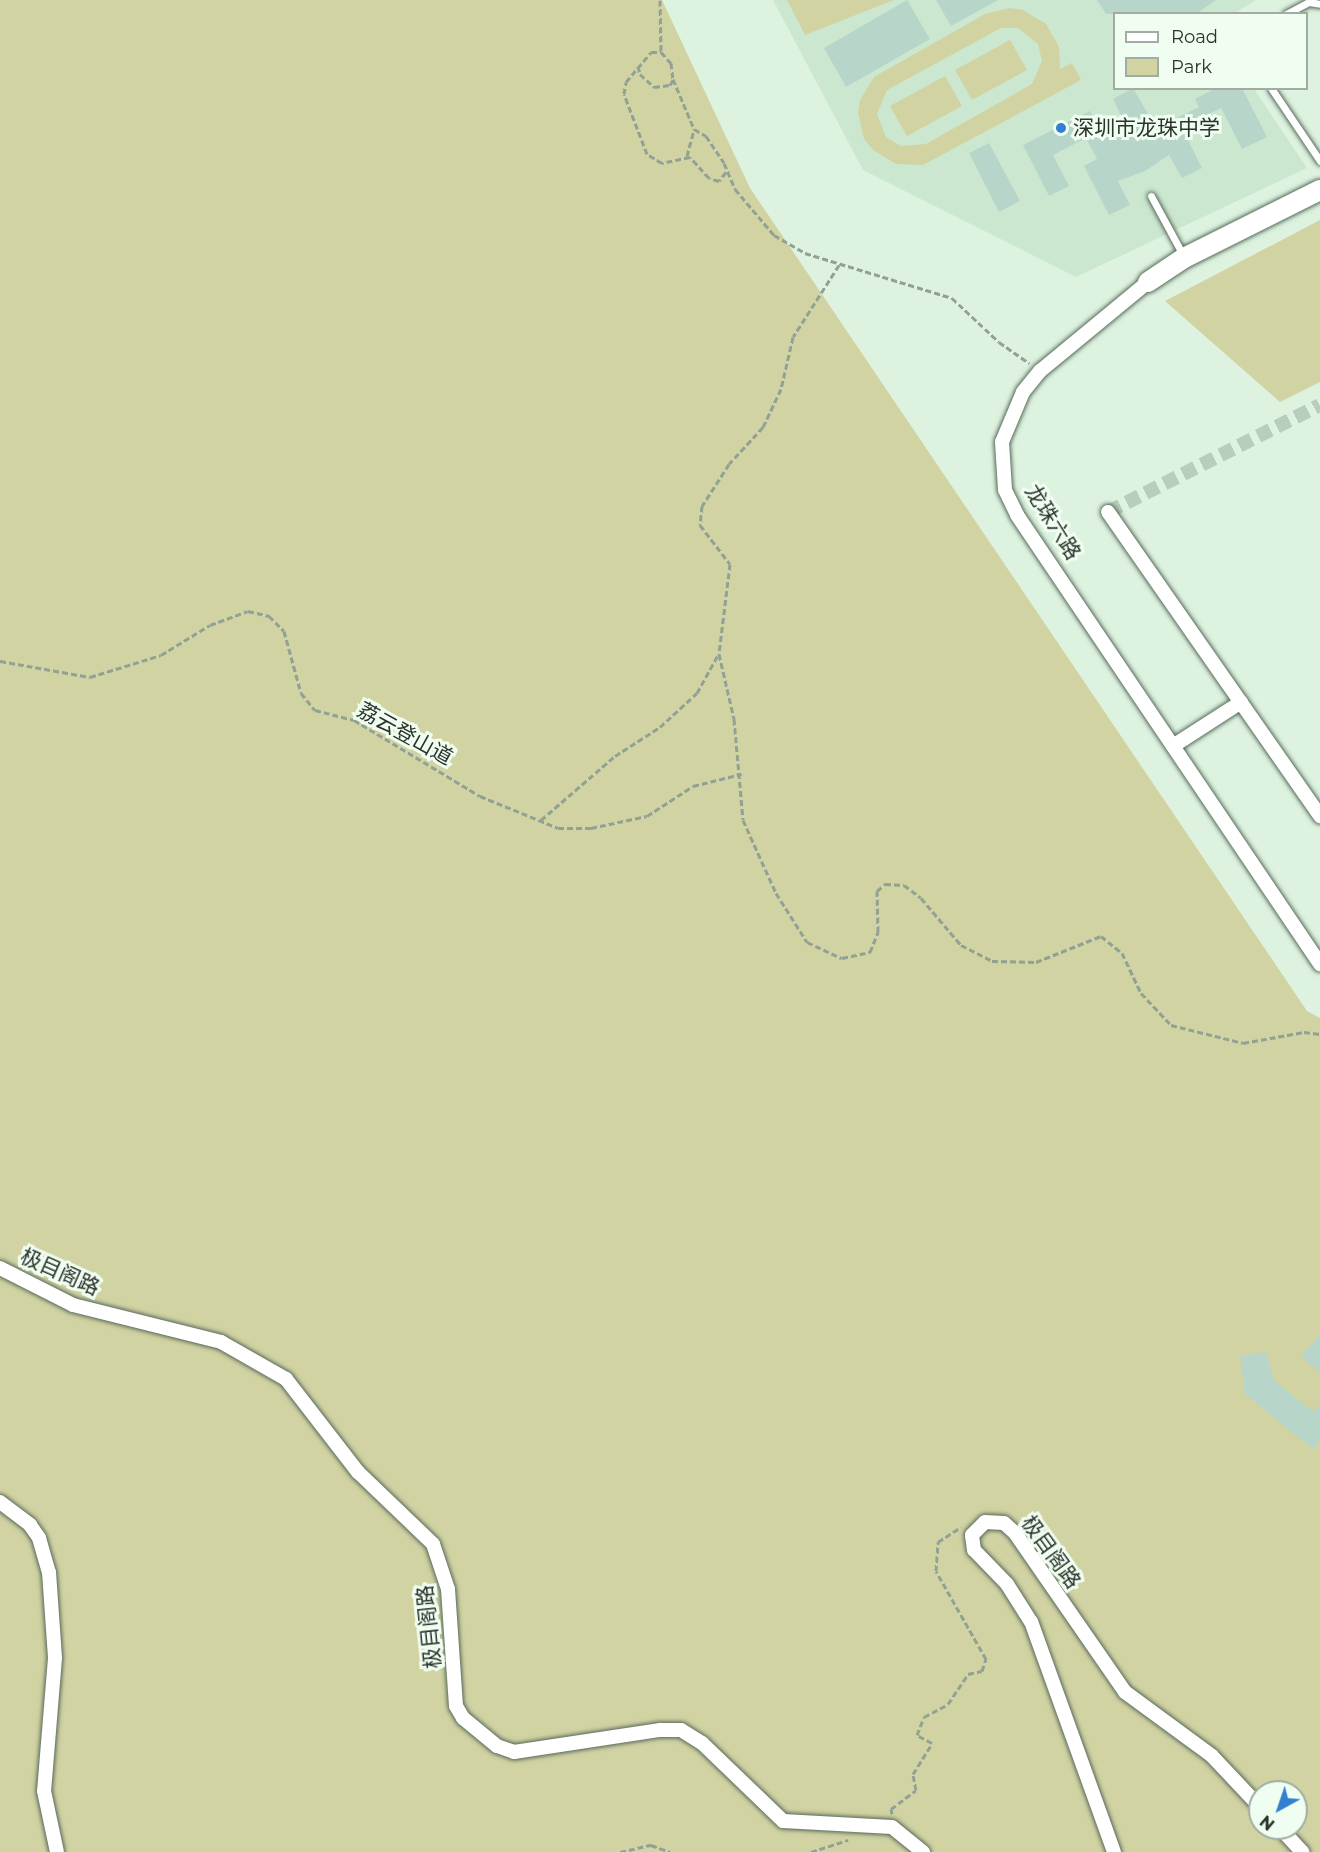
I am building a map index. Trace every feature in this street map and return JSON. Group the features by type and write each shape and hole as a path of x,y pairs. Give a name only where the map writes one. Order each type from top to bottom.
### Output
{"street":[{"name":"龙珠六路","path":"1320,190 1184,258 1148,282 1040,370 1023,392 1002,442 1005,490 1017,515 1320,964"},
{"path":"1108,512 1320,816"},
{"path":"1173,746 1241,702"},
{"name":"极目阁路","path":"0,1268 73,1305 221,1342 286,1379 358,1472 433,1544 448,1589 456,1706 463,1718 497,1746 514,1752 660,1730 681,1730 702,1743 783,1821 880,1825 901,1831 923,1852"},
{"path":"0,1502 30,1525 39,1538 49,1572 55,1658 44,1791 57,1852"},
{"name":"极目阁路","path":"979,1525 991,1520 1010,1527 1125,1692 1212,1756 1248,1794"},
{"path":"979,1525 972,1535 974,1550 1007,1584 1031,1622 1114,1852"},
{"path":"1291,1840 1302,1852"}],"lane":[{"path":"1290,12 1310,2 1320,4"},
{"path":"1272,90 1320,160"},
{"path":"1151,196 1184,258"}],"path":[{"path":"660,0 661,52 671,63 673,79 694,129 706,136 747,206 774,235 805,253 952,298 999,342 1040,370"},
{"path":"661,52 651,52 637,64 626,82 624,94 647,154 662,163 675,163 687,156 694,129"},
{"path":"637,64 640,74 654,87 670,85 673,79"},
{"path":"687,156 709,178 719,181 726,172"},
{"path":"839,265 793,337 781,389 763,427 729,464 702,506 700,525 704,536 730,564 719,654 742,774 743,820 776,893 807,942 842,958 870,952 878,932 877,891 885,884 904,885 921,898 961,945 992,961 1036,962 1101,936 1122,952 1141,993 1171,1025 1243,1043 1304,1032 1320,1034"},
{"name":"荔云登山道","path":"0,661 90,677 161,655 210,625 248,611 269,616 284,631 301,693 315,710 354,720 480,796 558,828 591,828 647,816 693,786 742,774"},
{"path":"541,820 615,756 660,727 697,693 719,654"},
{"path":"880,1825 892,1817 891,1809 916,1790 913,1774 932,1743 917,1735 924,1717 948,1704 968,1674 982,1671 986,1659 936,1571 938,1542 960,1527 979,1525"},
{"path":"811,1852 857,1835"},
{"path":"620,1852 651,1845 670,1852"}],"shaded area":[{"name":"深圳市龙珠中学","path":"773,0 1256,0 1237,12 1113,12 1113,90 1255,90 1307,168 1076,277 863,170"}],"green space":[{"path":"0,0 662,0 750,188 1307,1011 1320,1018 1320,1852 0,1852"},
{"path":"787,0 894,0 805,35"},
{"path":"1010,8 1023,10 1046,24 1059,47 1060,69 1072,63 1081,80 923,165 896,164 873,150 864,139 858,113 860,100 874,77 985,14","holes":["1001,28 1018,28 1038,44 1042,61 1032,84 926,144 901,146 886,137 877,114 887,90"]},
{"path":"1010,40 1027,70 972,100 955,70"},
{"path":"945,76 962,106 907,136 890,106"},
{"path":"1320,220 1320,382 1280,402 1165,301"}],"building":[{"path":"907,0 930,39 846,87 824,48"},
{"path":"936,0 998,0 951,26"},
{"path":"1097,0 1216,0 1199,12 1113,12 1113,14 1106,14"},
{"path":"1129,90 1134,90 1156,128 1199,107 1195,99 1212,90 1243,90 1267,137 1242,149 1221,108 1182,128 1202,168 1182,178 1169,155 1145,171 1118,181 1130,205 1109,215 1084,166 1097,159 1086,138 1053,155 1069,186 1049,196 1023,145 1090,111 1101,131 1123,120 1113,99"},
{"path":"989,143 1020,201 999,212 969,153"},
{"path":"1320,1334 1320,1373 1301,1356"},
{"path":"1266,1352 1274,1380 1313,1412 1320,1403 1320,1440 1313,1449 1245,1394 1240,1356"}],"tunnel":[{"path":"1108,512 1320,405"}],"place":[{"name":"深圳市龙珠中学","path":"1061,128"}]}
